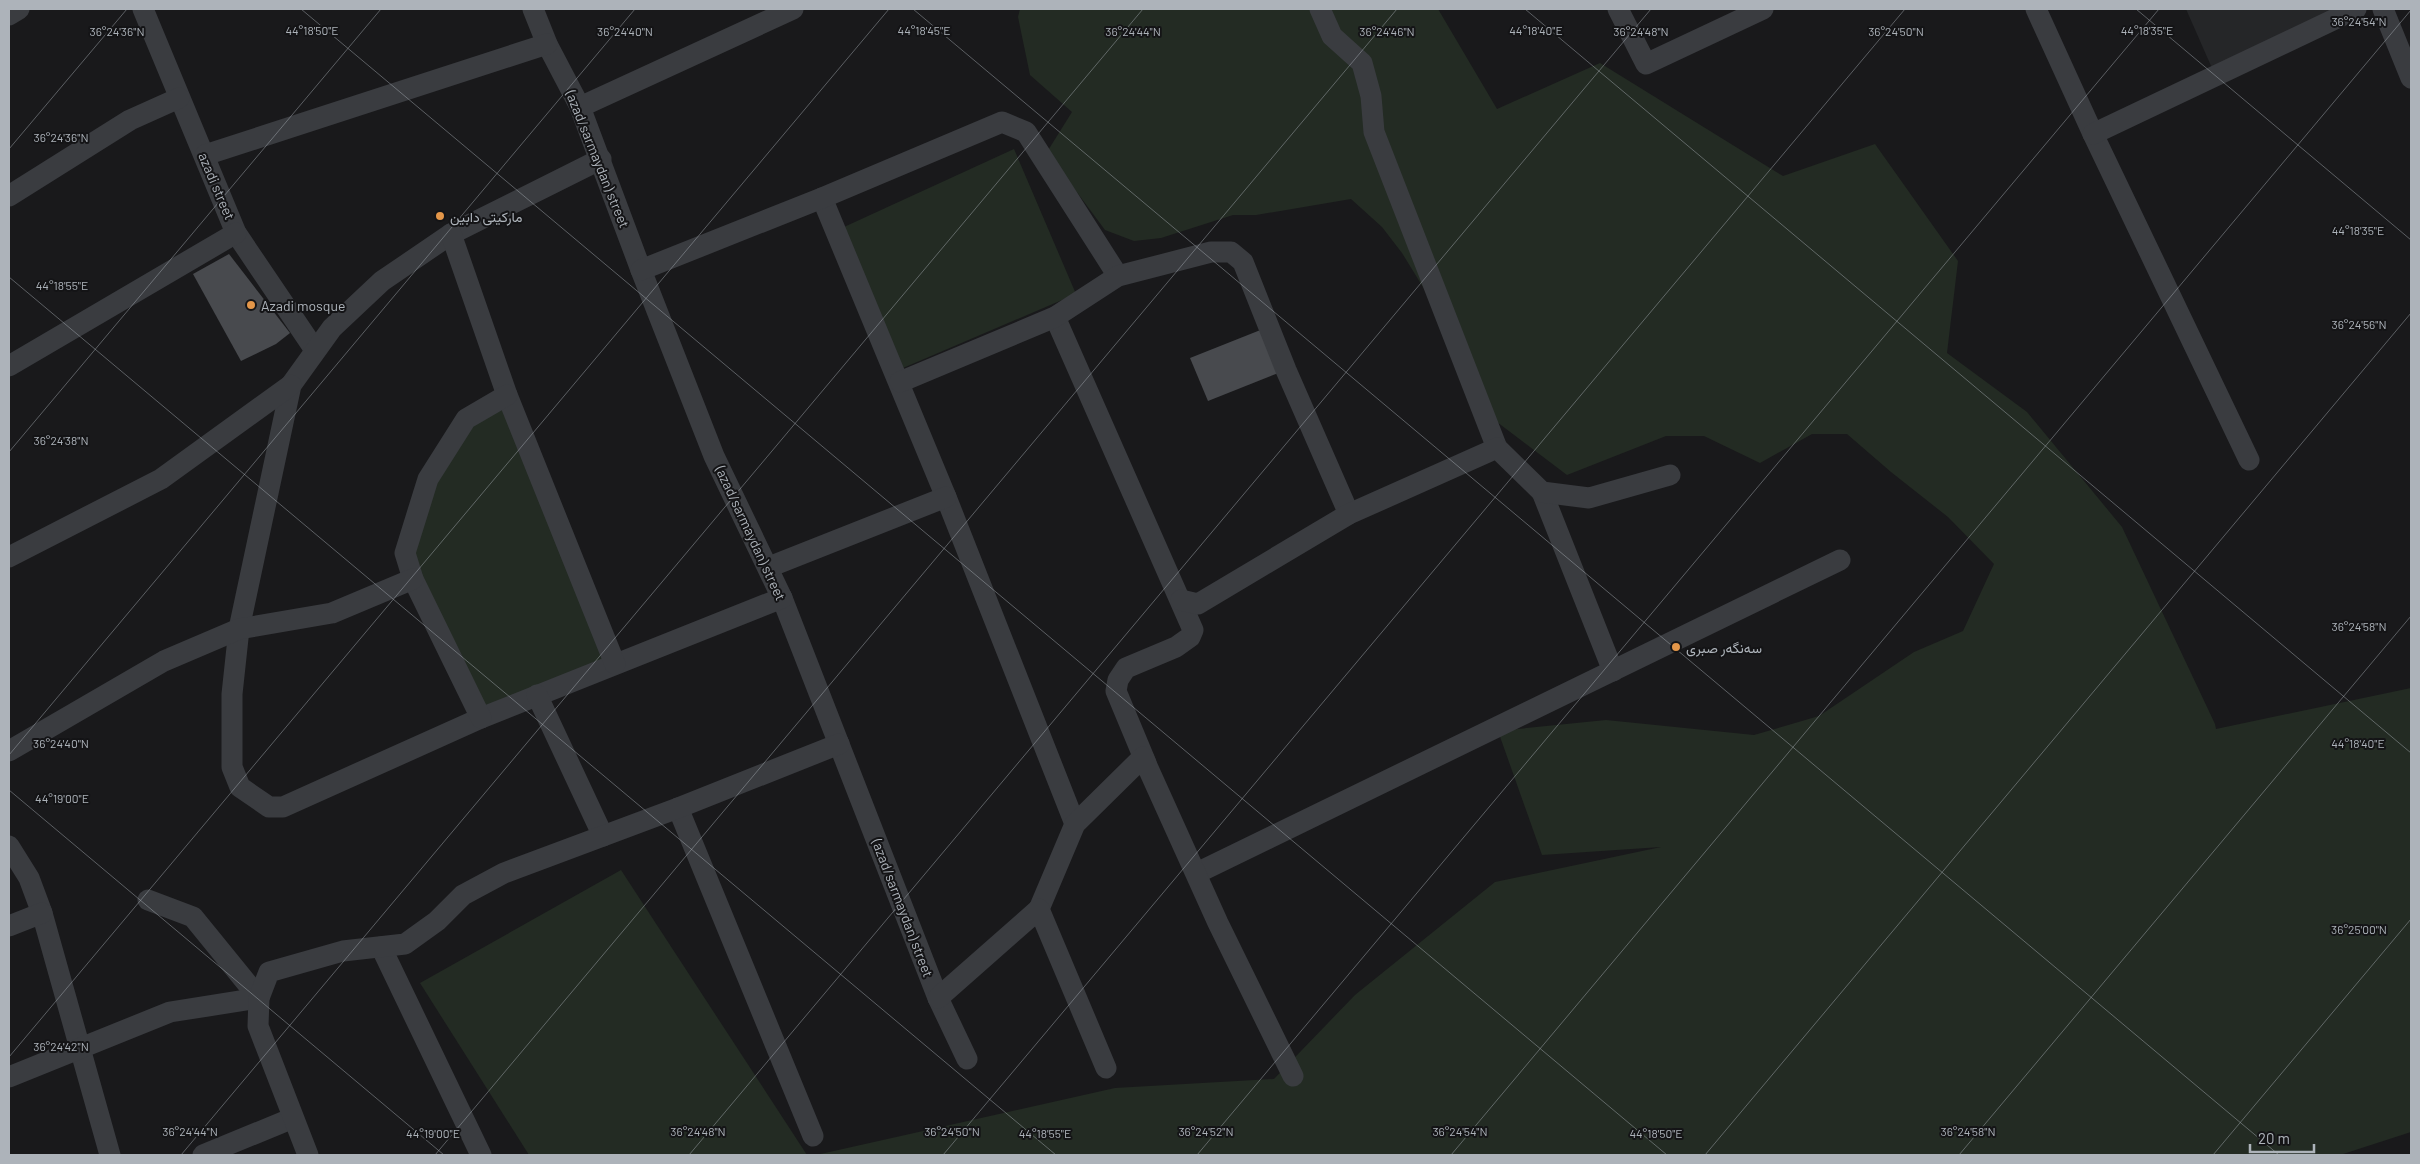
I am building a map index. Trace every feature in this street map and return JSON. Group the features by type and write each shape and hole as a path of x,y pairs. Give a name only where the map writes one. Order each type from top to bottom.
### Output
{"street":[{"path":"9,15 19,9"},
{"name":"azadi street","path":"143,9 236,233 316,350"},
{"name":"(azad/sarmaydan) street","path":"533,9 548,44 580,107 714,456 769,567 782,598 938,998 966,1059"},
{"path":"580,107 794,9"},
{"path":"1320,9 1332,36 1362,63 1371,96 1374,132 1497,448 1542,492 1613,671"},
{"path":"1618,9 1646,64 1763,9"},
{"path":"2036,9 2092,134 2249,460"},
{"path":"2092,134 2356,9"},
{"path":"2383,9 2411,78"},
{"path":"205,156 548,44"},
{"path":"9,196 130,120 179,98"},
{"path":"641,270 822,198 1002,122 1026,132 1118,276"},
{"path":"9,558 161,480 291,385 332,328 382,281 451,234 600,159"},
{"path":"822,198 900,382 1074,824"},
{"path":"9,366 236,233"},
{"path":"451,234 507,395 615,664"},
{"path":"900,382 1055,317 1118,276 1211,252 1231,252 1243,262 1286,370 1349,514"},
{"path":"1055,317 1172,587 1181,600 1192,630 1190,637 1176,647 1126,668 1118,680 1116,691 1146,763"},
{"path":"291,385 239,629 232,694 232,767 240,787 269,807 283,807 481,718 782,598"},
{"path":"481,718 413,579 405,553 428,479 466,419 507,395"},
{"path":"1181,600 1198,604 1349,514 1497,448"},
{"path":"1542,492 1588,498 1670,475"},
{"path":"769,567 946,497"},
{"path":"1197,874 1840,560"},
{"path":"9,751 164,661 239,629 332,613 413,579"},
{"path":"537,695 602,836"},
{"path":"308,1155 258,1026 259,998 269,972 343,951 405,944 437,921 463,896 504,873 678,808 839,744"},
{"path":"938,998 1039,909 1074,824 1143,757 1218,923 1293,1076"},
{"path":"678,808 813,1136"},
{"path":"9,846 29,878 42,913 110,1155"},
{"path":"148,900 193,917 259,998"},
{"path":"1039,909 1106,1068"},
{"path":"9,926 42,913"},
{"path":"381,947 481,1155"},
{"path":"9,1077 170,1012 259,998"},
{"path":"203,1155 293,1118"}],"shaded area":[{"path":"1020,9 1438,9 1497,109 1600,63 1783,176 1875,144 1958,261 1947,353 2027,412 2122,527 2216,729 2411,688 2411,1132 2340,1155 816,1155 1115,1088 1274,1079 1355,995 1495,882 1661,847 1542,855 1498,731 1606,720 1754,735 1819,716 1914,652 1963,631 1994,564 1948,517 1847,434 1812,434 1760,463 1704,436 1666,436 1567,475 1493,419 1458,344 1402,253 1382,227 1351,199 1256,215 1233,215 1161,238 1134,241 1105,230 1047,152 1072,112 1030,75 1018,17"},
{"path":"2186,9 2357,9 2215,75"},
{"path":"1014,149 1076,294 903,368 844,227"},
{"path":"507,395 615,664 481,718 405,553 466,419"},
{"path":"621,870 807,1155 529,1155 420,983"}],"building":[{"path":"229,254 290,333 276,344 241,361 193,274"},
{"path":"1268,327 1286,370 1208,401 1190,358"}],"place":[{"name":"ماركيتى دابين","path":"440,216"},
{"name":"Azadi mosque","path":"251,305"},
{"name":"سەنگەر صبری","path":"1676,647"}]}
